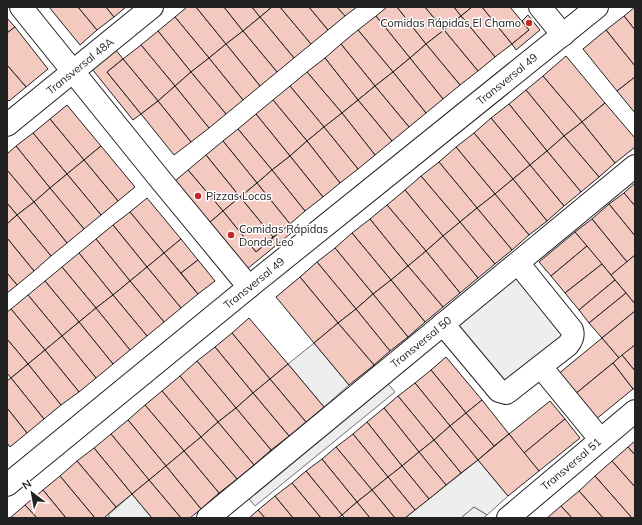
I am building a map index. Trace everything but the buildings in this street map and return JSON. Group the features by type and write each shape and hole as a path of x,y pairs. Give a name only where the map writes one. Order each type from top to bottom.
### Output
{"street":[{"path":"21,7 249,287"},
{"name":"Transversal 48A","path":"7,125 152,7"},
{"path":"540,7 562,34"},
{"name":"Transversal 49","path":"7,486 249,287 597,7"},
{"name":"Transversal 50","path":"208,518 635,166"},
{"path":"443,324 499,391 506,393 509,392 541,367 568,345 572,340 573,334 572,330 518,263"},
{"path":"541,367 600,439"},
{"name":"Transversal 51","path":"508,518 635,411"}],"shaded area":[{"path":"516,274 566,335 501,388 452,326"},
{"path":"314,343 349,385 324,407 288,364"},
{"path":"385,380 395,392 255,506 245,494"},
{"path":"478,460 508,496 487,515 474,507 461,518 405,518"},
{"path":"132,494 152,518 110,518 108,515"},
{"path":"474,507 487,515 483,518 461,518"}],"place":[{"name":"Comidas Rápidas El Chamo","path":"529,23"},
{"name":"Pizzas Locas","path":"198,196"},
{"name":"Comidas Rápidas Donde Leo","path":"231,235"}]}
